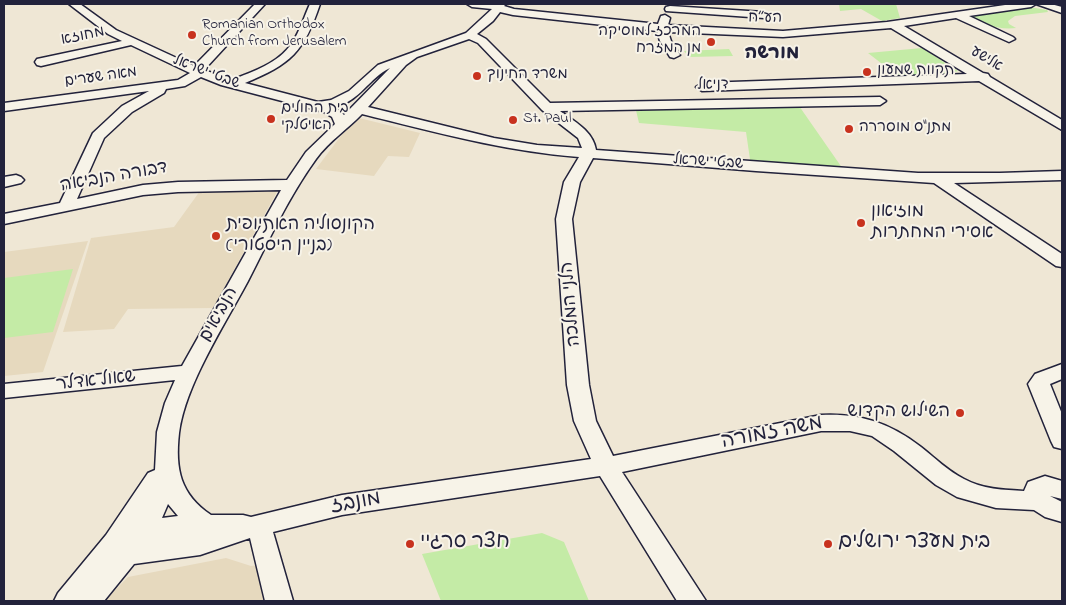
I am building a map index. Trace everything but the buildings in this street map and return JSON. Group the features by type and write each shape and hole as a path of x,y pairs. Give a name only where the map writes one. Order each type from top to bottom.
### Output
{"street":[{"name":"שבטי ישראל","path":"74,4 112,32 131,42 196,71 229,83 335,112 341,119 342,124"},
{"path":"66,206 98,136 127,109 197,74 196,71 260,4"},
{"path":"174,84 229,83 276,63 290,53 304,30 315,4"},
{"path":"472,4 496,5"},
{"path":"761,34 765,4"},
{"name":"הע״ח","path":"496,5 513,12 661,28 761,34 821,32 893,24 1031,4"},
{"path":"1041,4 1062,10"},
{"path":"1054,4 1062,7"},
{"name":"הנביאים","path":"292,185 358,110 407,59 470,35 490,19 496,5"},
{"path":"674,55 664,40 661,28 672,6 764,15"},
{"path":"956,14 1009,39"},
{"name":"אלישע","path":"893,24 984,77 1062,126"},
{"path":"470,35 482,41 546,107 587,140 589,146 588,154"},
{"name":"מחוזא","path":"41,62 131,42"},
{"path":"318,106 337,103 346,99 379,68 388,63 407,59"},
{"name":"דניאל","path":"702,87 984,77"},
{"name":"מאה שערים","path":"4,107 174,84"},
{"name":"דניאל","path":"546,107 880,101"},
{"name":"שבטי ישראל","path":"358,110 513,146 588,154 764,168 937,178 1000,178 1062,175"},
{"name":"הנביאים","path":"68,601 121,548 141,532 161,494 168,459 168,432 176,402 189,372 292,185 311,155 358,110"},
{"name":"הלני המלכה","path":"588,154 572,182 564,219 578,385 585,421 606,466 692,601"},
{"path":"937,178 1062,262"},
{"name":"דבורה הנביאה","path":"4,219 162,188 292,185"},
{"name":"שאול אדלר","path":"4,391 189,372"},
{"path":"1062,372 1042,379 1039,384 1062,440"},
{"name":"משה זמורה","path":"606,466 821,423 844,422 867,426 885,434 943,478 972,493 995,499 1039,501"},
{"path":"168,459 174,495 183,506 208,526"},
{"name":"הנביאים","path":"88,601 121,548 146,497 168,459"},
{"name":"מונבז","path":"121,548 200,544 259,525 342,505 606,466"},
{"path":"1062,490 1050,486 1040,486 1036,492 1039,501 1049,509 1062,512"},
{"path":"141,532 208,526 259,525 279,601"}],"shaded area":[{"path":"355,117 420,133 409,157 388,156 374,176 316,169"},
{"path":"278,190 213,308 128,309 114,329 63,332 91,238 174,227 200,191"},
{"path":"88,241 43,372 4,376 4,252"},
{"path":"226,558 251,566 263,564 272,601 104,601 128,577"}],"green space":[{"path":"839,4 896,4 900,18 882,21 861,9 840,11"},
{"path":"1029,7 1047,10 1048,12 1015,16 1008,21 1009,24 1016,28 997,27 968,17 971,13"},
{"path":"922,48 958,71 949,74 899,77 868,53"},
{"path":"729,49 733,56 689,57 684,51"},
{"path":"797,103 845,172 751,166 746,132 639,123 635,106"},
{"path":"73,269 53,332 4,338 4,278"},
{"path":"542,533 564,542 589,601 441,601 422,554"}],"place":[{"name":"Romanian Orthodox Church from Jerusalem","path":"192,35"},
{"name":"המרכז למוסיקה מן המזרח","path":"711,42"},
{"name":"תקוות שמעון","path":"867,72"},
{"name":"משרד החינוך","path":"477,76"},
{"name":"בית החולים האיטלקי","path":"271,119"},
{"name":"St. Paul","path":"513,120"},
{"name":"מתנ\"ס מוסררה","path":"849,129"},
{"name":"מוזיאון אסירי המחתרות","path":"861,223"},
{"name":"הקונסוליה האתיופית (בניין היסטורי)","path":"216,236"},
{"name":"השילוש הקדוש","path":"960,413"},
{"name":"חצר סרגיי","path":"410,544"},
{"name":"בית מעצר ירושלים","path":"828,544"}],"district":[{"name":"מורשה","path":"772,55"}]}
